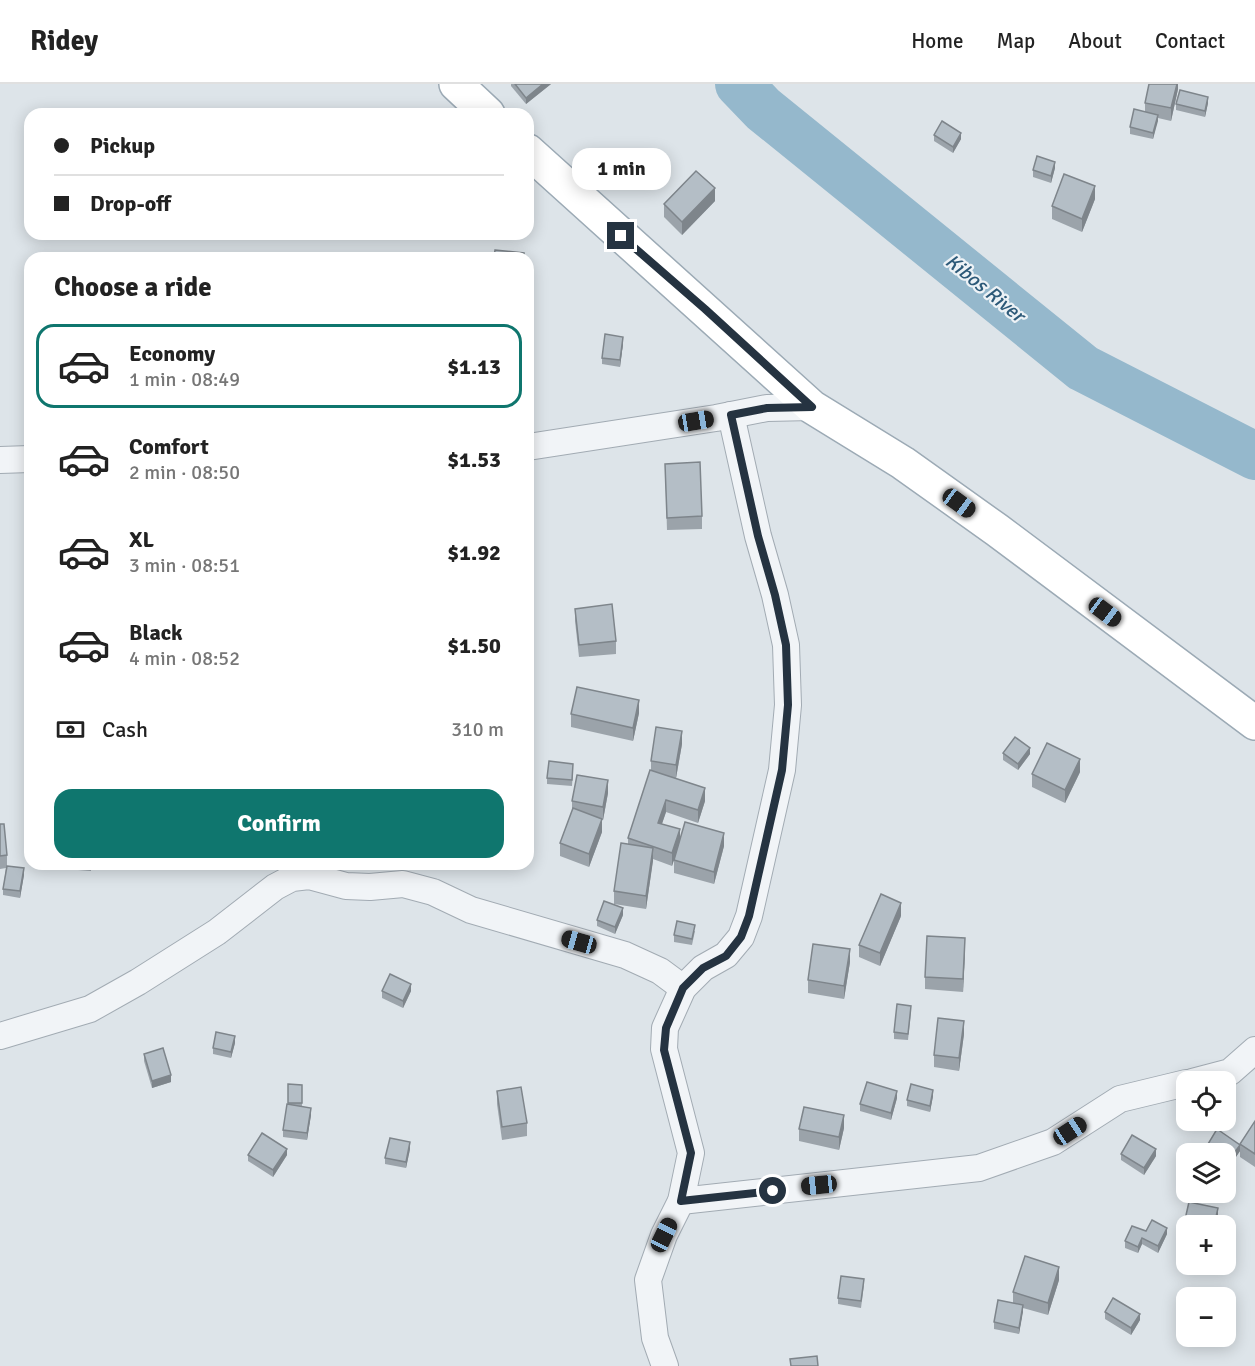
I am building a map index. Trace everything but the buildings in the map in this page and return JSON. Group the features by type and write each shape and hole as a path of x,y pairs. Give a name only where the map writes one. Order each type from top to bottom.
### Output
{"main road":[{"path":"456,84 482,108"},
{"path":"534,156 812,407 922,476 1255,723"}],"street":[{"path":"534,446 767,408 812,407"},
{"path":"665,1366 655,1338 648,1280 664,1235 681,1201 691,1153 664,1050 666,1028 683,988 703,968 726,956 741,937 749,916 782,770 788,705 786,645 758,536 731,415"},
{"path":"0,460 24,459"},
{"path":"0,1036 90,1009 217,932 275,887 292,878 309,876 346,886 369,887 403,884 433,892 471,910 625,955 660,971 683,988"},
{"path":"1231,1071 1255,1050"},
{"path":"681,1201 979,1168 1053,1142 1120,1099 1176,1085"}],"waterway":[{"name":"Kibos River","path":"739,84 763,109 1083,368 1255,456"}],"route":[{"path":"621,236 812,407 767,408 731,415 758,536 786,645 788,705 782,770 749,916 741,937 726,956 703,968 683,988 666,1028 664,1050 691,1153 681,1201 773,1191"}]}
